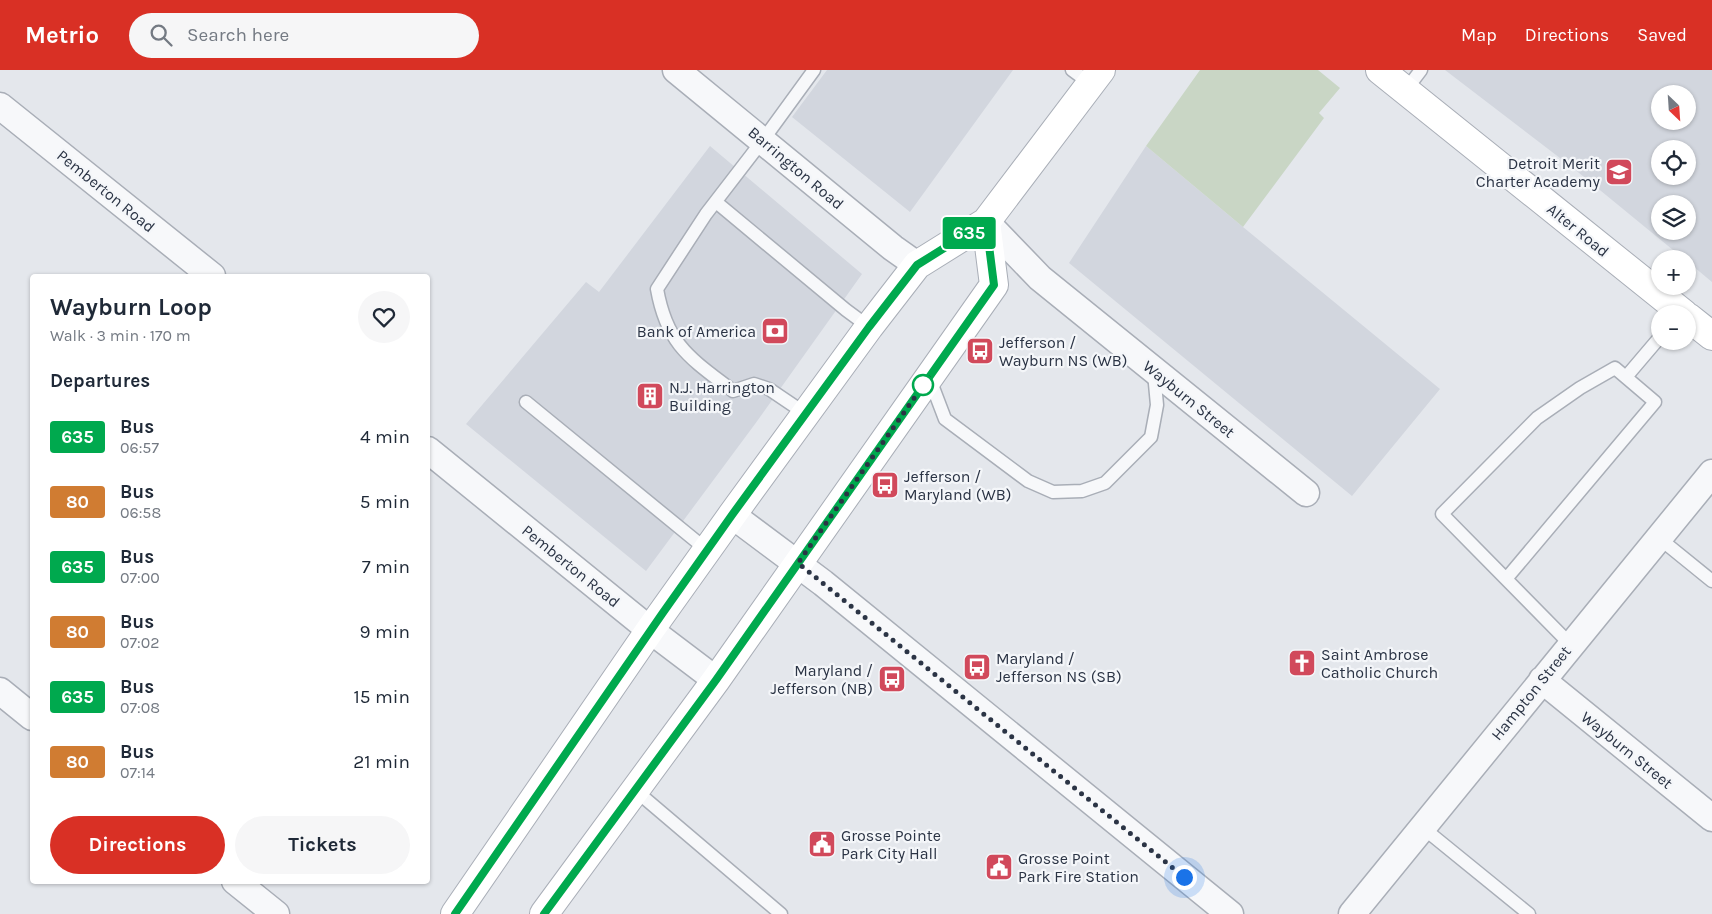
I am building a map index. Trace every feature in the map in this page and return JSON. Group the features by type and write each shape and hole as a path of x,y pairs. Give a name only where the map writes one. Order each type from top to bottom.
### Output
{"main road":[{"name":"Alter Road","path":"1380,70 1413,80 1673,305"},
{"path":"455,914 650,630 869,327 917,265 986,222 1088,75"},
{"path":"544,914 716,680 994,285 986,222"},
{"name":"Alter Road","path":"1696,324 1712,336"}],"street":[{"name":"Barrington Road","path":"676,70 893,248 917,265"},
{"name":"Pemberton Road","path":"0,106 210,274"},
{"name":"Wayburn Street","path":"986,222 1040,278 1306,493"},
{"name":"Pemberton Road","path":"430,452 650,630 716,680"},
{"name":"Hampton Street","path":"1352,914 1712,473"},
{"path":"732,515 798,563 1230,914"},
{"name":"Wayburn Street","path":"1542,680 1712,818"},
{"path":"0,690 30,715"},
{"path":"239,884 276,914"}],"lane":[{"path":"806,414 769,389 754,384 733,390 691,360 670,332 661,308 657,288 706,214 814,70"},
{"path":"716,202 869,327"},
{"path":"1626,377 1651,348"},
{"path":"1506,579 1655,402 1615,368 1580,388 1537,418 1442,514 1506,579 1571,645"},
{"path":"929,377 945,419 1028,482 1053,492 1082,491 1105,483 1151,437 1157,405 1153,370"},
{"path":"526,402 707,550"},
{"path":"1659,538 1712,581"},
{"path":"635,790 780,914"},
{"path":"1422,827 1529,914"}],"shaded area":[{"path":"827,70 1013,70 910,212 792,117"},
{"path":"1445,70 1712,70 1712,282 1696,269 1696,250 1673,250 1661,240 1696,240 1696,195 1651,195 1651,232 1573,168"},
{"path":"710,146 862,274 755,424 646,571 466,424 586,282 599,292"},
{"path":"1146,146 1440,389 1352,496 1069,263"}],"green space":[{"path":"1200,70 1318,70 1340,88 1319,113 1324,118 1243,227 1146,146"}],"bus line":[{"name":"635","path":"455,914 662,614 869,327 917,265 986,222 994,285 716,680 544,914"}],"place":[{"name":"Detroit Merit Charter Academy","path":"1619,172"},
{"name":"Bank of America","path":"775,331"},
{"name":"Jefferson / Wayburn NS (WB)","path":"980,351"},
{"name":"N.J. Harrington Building","path":"650,396"},
{"name":"Jefferson / Maryland (WB)","path":"885,485"},
{"name":"Saint Ambrose Catholic Church","path":"1302,663"},
{"name":"Maryland / Jefferson NS (SB)","path":"977,667"},
{"name":"Maryland / Jefferson (NB)","path":"892,679"},
{"name":"Grosse Pointe Park City Hall","path":"822,844"},
{"name":"Grosse Point Park Fire Station","path":"999,867"}],"route":[{"path":"923,385 929,377 798,563 1184,877"}]}
